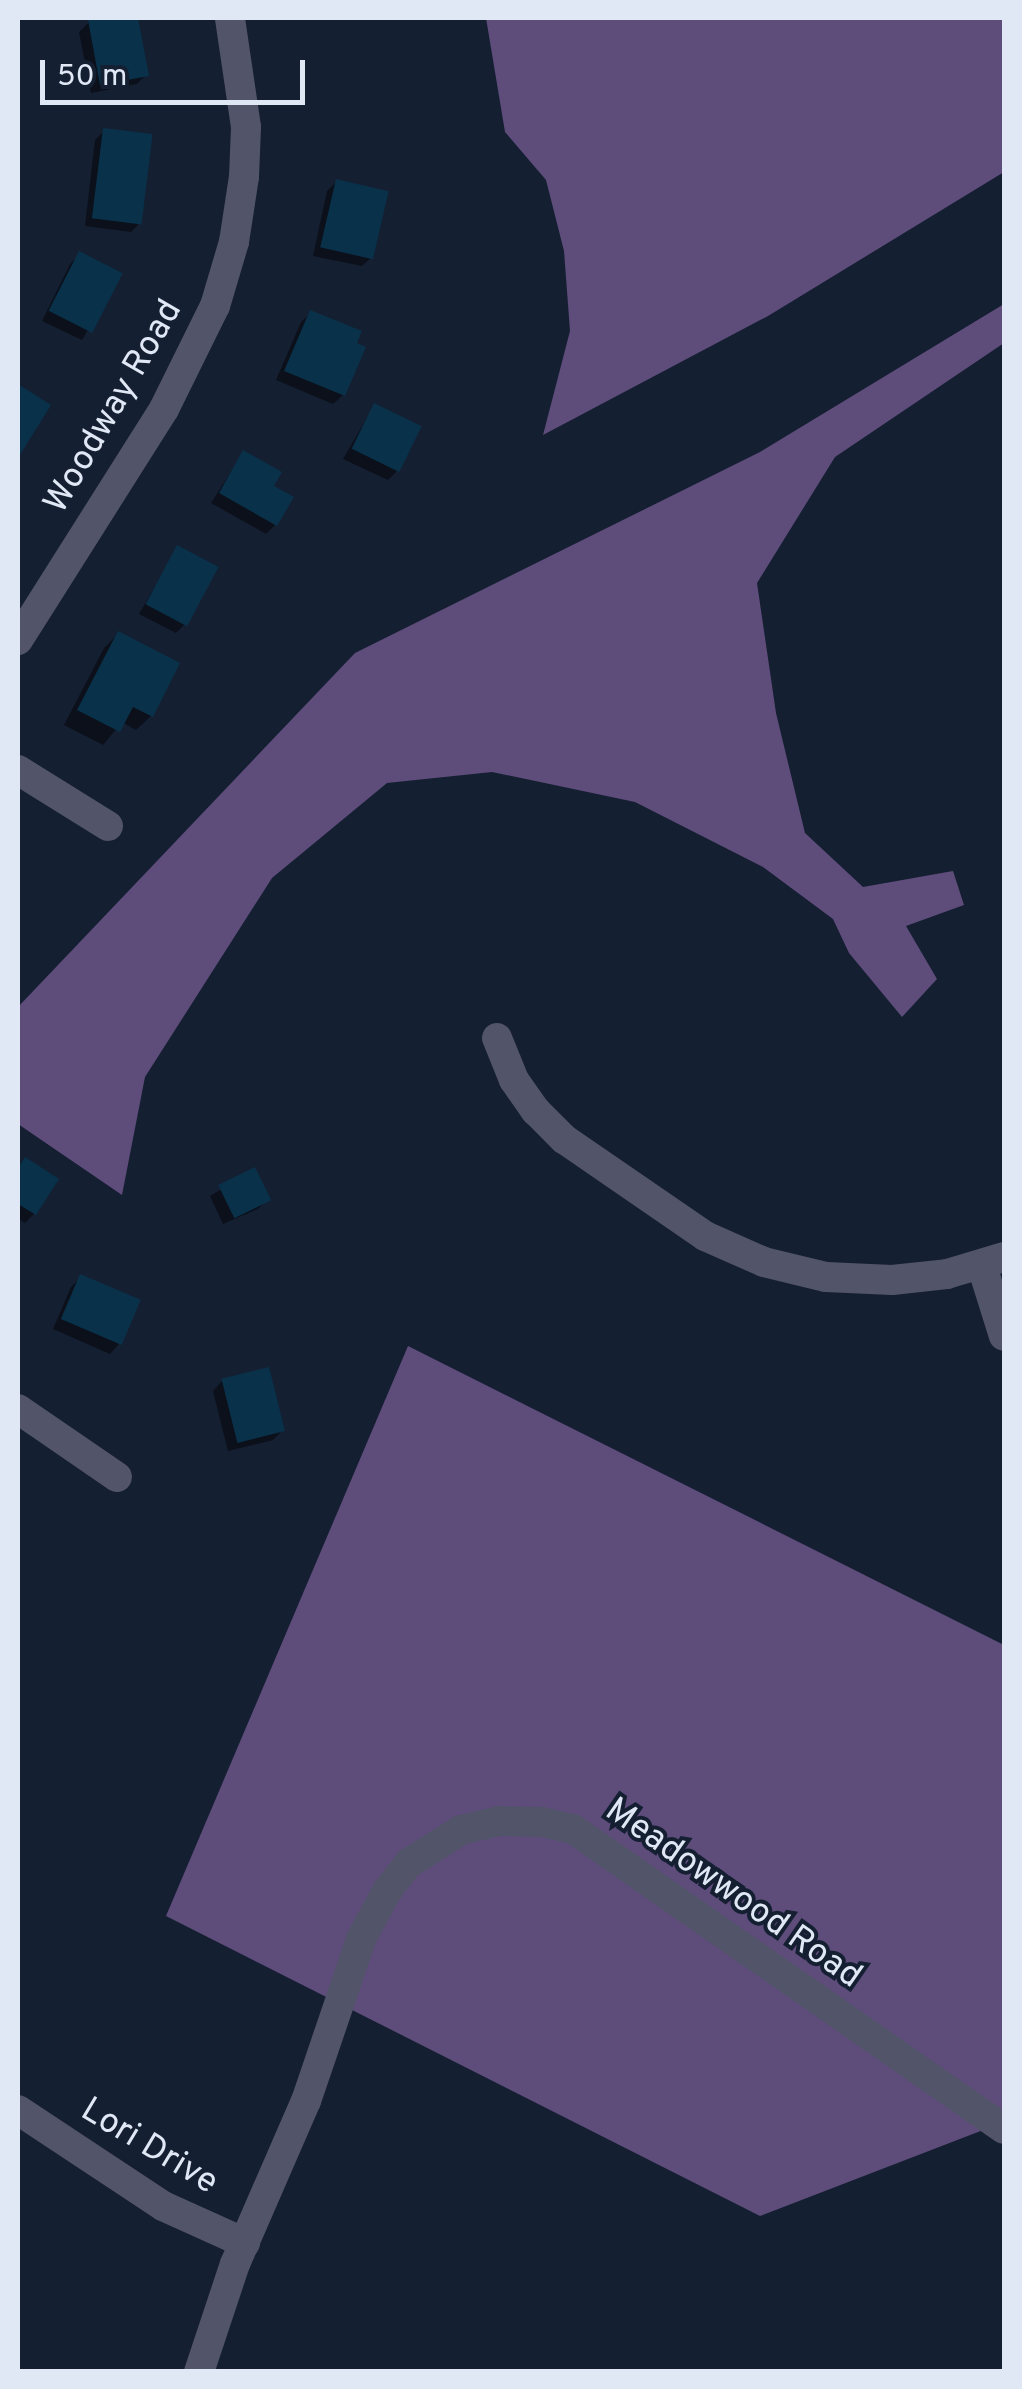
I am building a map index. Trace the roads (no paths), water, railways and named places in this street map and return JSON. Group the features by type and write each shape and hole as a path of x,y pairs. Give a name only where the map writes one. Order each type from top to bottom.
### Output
{"street":[{"name":"Woodway Road","path":"18,640 164,409 216,306 234,242 244,177 246,127 230,18"},
{"path":"18,770 108,826"},
{"path":"497,1038 514,1080 564,1140 705,1236 764,1262 826,1277 892,1280 993,1262 1004,1336"},
{"path":"18,1409 117,1478"},
{"name":"Meadowwood Road","path":"199,2372 244,2243 306,2102 361,1939 387,1891 430,1846 461,1830 500,1821 542,1822 572,1828 698,1920 1004,2129"},
{"name":"Lori Drive","path":"18,2110 163,2206 244,2243"}]}
